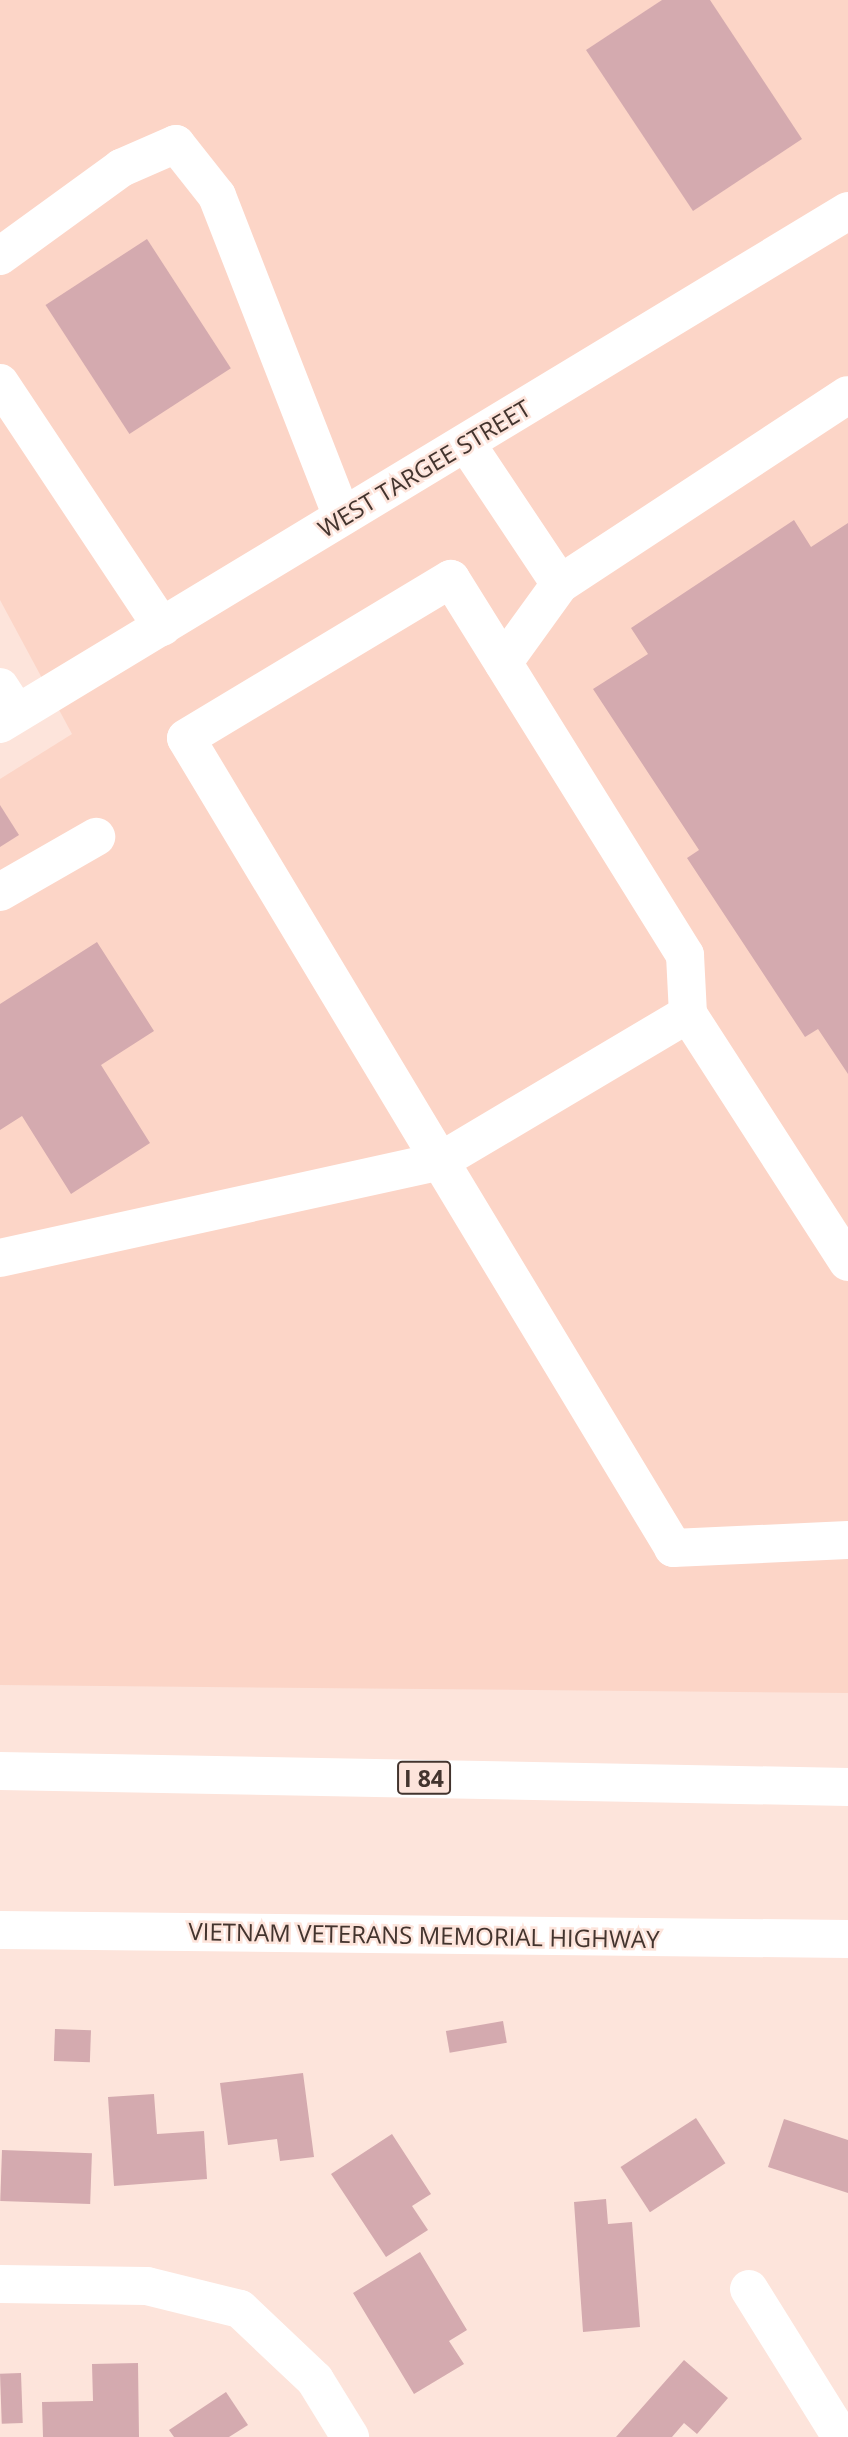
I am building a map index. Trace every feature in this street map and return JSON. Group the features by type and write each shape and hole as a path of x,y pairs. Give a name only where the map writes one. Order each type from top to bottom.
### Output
{"main road":[{"path":"0,256 121,168 176,144 216,196 342,517"},
{"name":"WEST TARGEE STREET","path":"6,708 162,627 848,211"},
{"path":"0,383 162,627"},
{"path":"503,663 560,584 846,400"},
{"path":"466,443 560,584"},
{"path":"848,1262 688,1014 685,955 451,579 186,738 673,1548 848,1540"},
{"path":"0,892 96,837"},
{"path":"0,1258 440,1161 688,1014"},
{"name":"I 84","path":"0,1771 848,1787"},
{"name":"VIETNAM VETERANS MEMORIAL HIGHWAY","path":"0,1930 848,1939"},
{"path":"0,2284 148,2286 240,2309 315,2379 350,2437"},
{"path":"749,2289 841,2437"}],"shaded area":[{"path":"0,0 848,0 848,1693 0,1685 0,779 72,734 0,600"}],"building":[{"path":"662,0 710,0 802,139 693,211 586,50"},
{"path":"147,239 231,368 129,434 46,305"},
{"path":"794,520 811,547 848,523 848,1074 818,1029 805,1037 687,858 699,850 593,689 648,654 631,628"},
{"path":"0,805 19,835 0,847"},
{"path":"97,942 154,1031 101,1065 150,1143 71,1194 22,1116 0,1130 0,1004"},
{"path":"503,2021 507,2043 450,2053 446,2031"},
{"path":"55,2029 91,2030 90,2062 54,2061"},
{"path":"303,2073 314,2157 280,2161 277,2139 228,2145 220,2083"},
{"path":"154,2094 157,2134 204,2131 207,2179 114,2186 108,2097"},
{"path":"696,2118 725,2163 650,2212 621,2167"},
{"path":"784,2119 848,2140 848,2193 768,2167"},
{"path":"392,2134 431,2194 412,2206 428,2230 386,2257 331,2174"},
{"path":"2,2150 92,2153 90,2204 0,2201"},
{"path":"606,2199 608,2224 632,2222 640,2327 583,2332 574,2202"},
{"path":"420,2252 467,2330 449,2341 464,2364 414,2394 353,2293"},
{"path":"684,2360 728,2398 697,2434 684,2423 672,2437 616,2437"},
{"path":"138,2363 139,2437 43,2437 42,2402 93,2401 92,2364"},
{"path":"21,2373 23,2423 2,2424 0,2374"},
{"path":"226,2392 248,2425 229,2437 174,2437 169,2430"}]}
